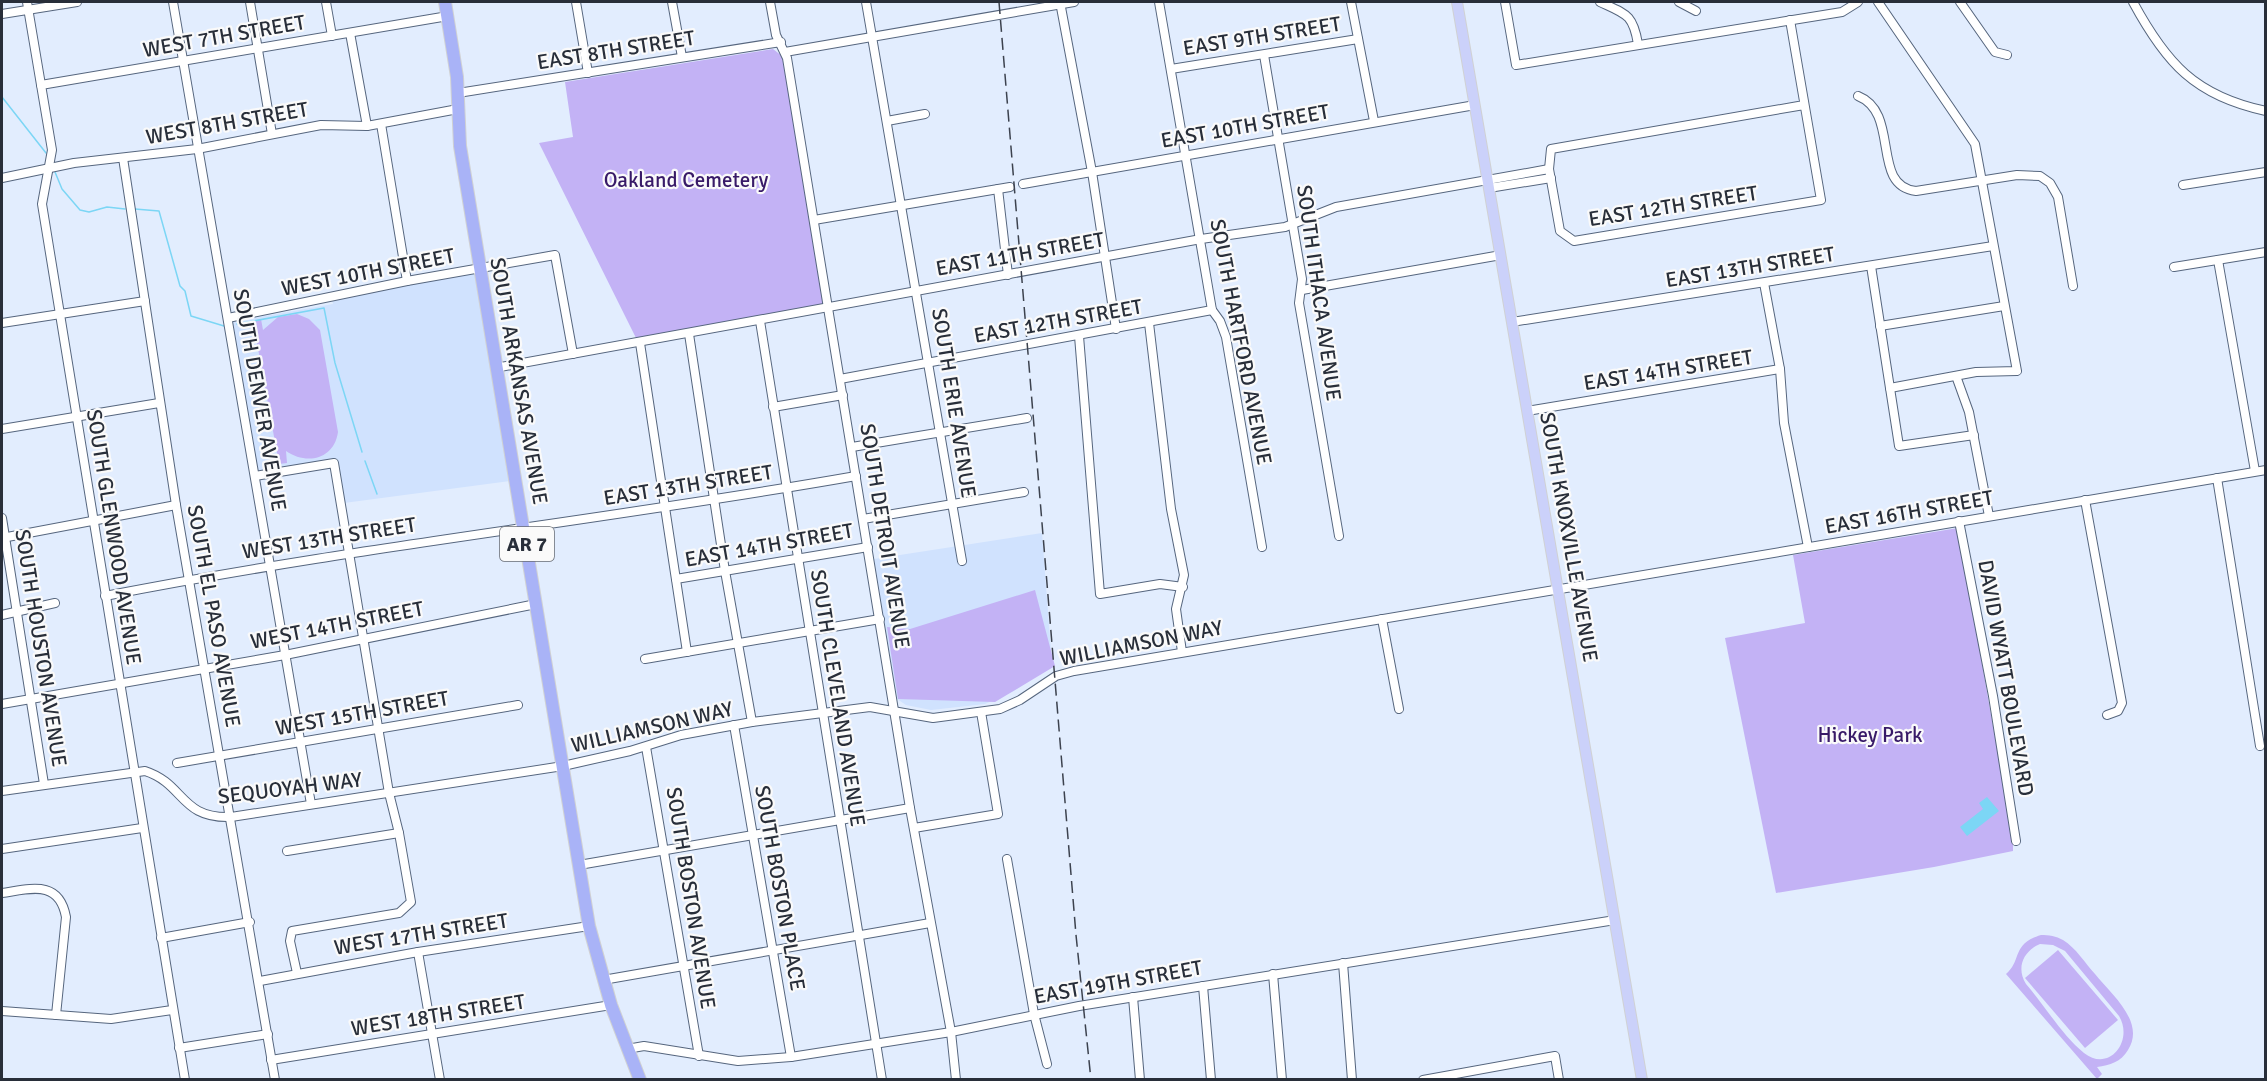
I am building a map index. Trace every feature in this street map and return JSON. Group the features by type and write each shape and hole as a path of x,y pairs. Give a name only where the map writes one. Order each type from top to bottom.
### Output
{"highway":[{"name":"SOUTH ARKANSAS AVENUE","path":"445,2 458,93 460,146 589,926 611,1005 640,1080"}],"main road":[{"name":"SOUTH KNOXVILLE AVENUE","path":"1457,2 1642,1080"}],"street":[{"path":"2,14 28,5 77,2"},
{"name":"SOUTH DENVER AVENUE","path":"173,2 311,804"},
{"path":"250,2 272,134"},
{"path":"326,2 332,36"},
{"path":"576,2 588,73"},
{"path":"672,2 682,57"},
{"name":"SOUTH DETROIT AVENUE","path":"770,2 775,29 785,51 910,808 951,1032 956,1080"},
{"name":"SOUTH ERIE AVENUE","path":"866,2 918,290 962,561"},
{"path":"785,51 1074,2"},
{"name":"SOUTH HARTFORD AVENUE","path":"1158,2 1187,154 1212,310 1220,321 1226,337 1262,548"},
{"path":"1351,2 1374,121"},
{"path":"1505,2 1516,65 1842,12 1858,2"},
{"path":"1600,2 1625,13 1634,23 1638,44"},
{"path":"1679,2 1696,11"},
{"path":"1878,2 1975,144 2017,371 1976,372 1890,388"},
{"path":"1960,2 1995,52 2007,55"},
{"path":"2133,2 2153,39 2181,71 2210,93 2265,111"},
{"path":"1060,3 1092,172 1116,329"},
{"name":"SOUTH GLENWOOD AVENUE","path":"28,5 52,150 42,204 184,1080"},
{"name":"WEST 7TH STREET","path":"41,85 448,16"},
{"path":"1550,173 1551,148 1804,105 1790,20"},
{"path":"350,33 367,126"},
{"name":"EAST 9TH STREET","path":"1171,69 1358,39"},
{"name":"EAST 8TH STREET","path":"458,93 781,42"},
{"name":"SOUTH ITHACA AVENUE","path":"1264,55 1302,279 1299,303 1339,536"},
{"path":"1858,96 1867,99 1881,120 1891,171 1896,183 1902,188 1916,191 2017,175 2040,176 2055,190 2073,286"},
{"name":"EAST 10TH STREET","path":"1023,184 1475,105"},
{"name":"EAST 12TH STREET","path":"1550,173 1560,231 1574,241 1821,200 1804,105"},
{"name":"WEST 8TH STREET","path":"2,178 48,169 197,148 321,125 367,126 458,109"},
{"path":"887,121 925,114"},
{"path":"381,124 407,281"},
{"name":"SOUTH EL PASO AVENUE","path":"123,158 159,403 250,922 275,1080"},
{"path":"2183,185 2265,172"},
{"name":"EAST 11TH STREET","path":"495,368 1293,224 1336,207 1550,173"},
{"path":"814,220 1010,187"},
{"path":"998,189 1008,275"},
{"name":"EAST 13TH STREET","path":"1512,322 1993,246"},
{"path":"2174,267 2265,252"},
{"path":"480,268 555,255 573,354"},
{"path":"1302,290 1501,255"},
{"path":"2217,260 2255,471"},
{"path":"1871,266 1899,446 1974,435"},
{"name":"WEST 10TH STREET","path":"228,318 480,268"},
{"path":"1764,283 1780,369 1784,423 1809,548"},
{"path":"2,323 145,301"},
{"path":"1880,326 2004,306"},
{"name":"EAST 12TH STREET","path":"840,379 1212,310"},
{"name":"SOUTH CLEVELAND AVENUE","path":"760,321 808,631 860,935 882,1080"},
{"path":"1149,323 1171,508 1184,574 1183,587 1176,609 1182,652"},
{"path":"689,334 737,644 752,722"},
{"path":"1079,336 1100,594 1160,584 1183,587"},
{"path":"640,343 687,652"},
{"name":"EAST 14TH STREET","path":"1527,411 1780,369"},
{"path":"1956,376 1974,435 1989,516"},
{"path":"773,407 843,395"},
{"path":"2,429 159,403"},
{"path":"852,447 1027,418"},
{"path":"255,476 334,463 389,793 399,833 411,902 399,913 292,931 290,941 297,973"},
{"name":"EAST 16TH STREET","path":"1558,588 1809,548 2265,470"},
{"name":"EAST 13TH STREET","path":"524,526 665,507 856,476"},
{"path":"2217,478 2260,746"},
{"name":"EAST 14TH STREET","path":"863,519 1024,492"},
{"path":"2085,500 2122,703 2118,711 2107,716"},
{"path":"3,538 93,523 176,505"},
{"name":"SOUTH HOUSTON AVENUE","path":"2,518 3,538 19,612 44,784"},
{"name":"DAVID WYATT BOULEVARD","path":"1959,521 1993,696 2016,841"},
{"name":"WEST 13TH STREET","path":"105,596 270,565 524,526"},
{"name":"EAST 14TH STREET","path":"676,579 868,547"},
{"name":"WILLIAMSON WAY","path":"563,766 646,747 681,735 752,722 870,707 933,718 981,712 1010,705 1065,673 1558,588"},
{"path":"2,615 55,603"},
{"name":"WEST 14TH STREET","path":"2,704 285,655 536,604"},
{"path":"1382,618 1399,709"},
{"path":"645,659 880,619"},
{"name":"WEST 15TH STREET","path":"177,763 518,705"},
{"path":"914,828 998,814 981,712"},
{"name":"SOUTH BOSTON PLACE","path":"734,725 791,1057"},
{"name":"SOUTH BOSTON AVENUE","path":"646,747 666,850 699,1056"},
{"name":"SEQUOYAH WAY","path":"2,791 134,770 145,771 164,779 196,812 217,818 563,766"},
{"path":"579,865 910,808"},
{"path":"2,849 142,828"},
{"path":"287,851 399,833"},
{"path":"1007,859 1034,1014 1047,1064"},
{"path":"2,893 40,887 54,894 63,904 66,917 56,1015"},
{"name":"EAST 19TH STREET","path":"627,1049 644,1046 738,1061 791,1057 951,1032 1034,1014 1134,997 1615,920"},
{"path":"161,938 250,922"},
{"path":"603,980 930,923"},
{"name":"WEST 17TH STREET","path":"260,981 418,952 589,926"},
{"path":"418,952 440,1080"},
{"path":"1343,963 1352,1080"},
{"path":"1273,974 1282,1080"},
{"path":"1203,986 1211,1080"},
{"path":"1134,997 1140,1080"},
{"name":"WEST 18TH STREET","path":"271,1060 611,1005"},
{"path":"2,1011 111,1019 172,1010"},
{"path":"179,1048 268,1034"},
{"path":"1424,1080 1555,1056 1559,1080"},
{"path":"1489,1068 1490,1080"}],"shaded area":[{"path":"476,272 510,481 344,503 336,461 257,473 231,322 333,304 332,300"},
{"path":"1042,533 1052,665 1014,691 985,704 931,710 906,705 897,699 874,559"}],"green space":[{"name":"Oakland Cemetery","path":"773,49 782,56 826,305 636,338 539,143 573,137 565,82"},
{"path":"297,314 309,319 320,330 338,432 331,449 325,454 310,459 286,451 287,463 279,464 253,321 261,319 263,330 278,317"},
{"name":"Hickey Park","path":"1958,528 2013,839 2013,851 1934,867 1776,893 1725,638 1805,623 1793,555"},
{"path":"1035,590 1055,666 995,702 898,699 887,627 910,629"},
{"path":"2041,935 2050,936 2068,943 2117,999 2130,1019 2133,1029 2128,1050 2115,1062 2097,1067 2102,1074 2097,1079 2006,974 2014,964 2021,948","holes":["2040,944 2053,945 2065,951 2119,1016 2123,1026 2123,1035 2117,1051 2110,1057 2093,1058 2084,1053 2061,1029 2026,984 2022,972 2025,956"]},
{"path":"2058,950 2118,1020 2085,1048 2025,978"}],"water":[{"path":"1987,797 1999,811 1967,836 1960,827 1983,809 1979,803"}],"waterway":[{"path":"2,97 46,153"},
{"path":"55,172 62,189 80,210 89,212 107,207 125,209"},
{"path":"135,209 159,211 191,316 224,326"},
{"path":"237,324 324,308 335,363 362,452"},
{"path":"365,461 377,494"}],"railway":[{"path":"999,2 1076,935 1091,1080"}]}
